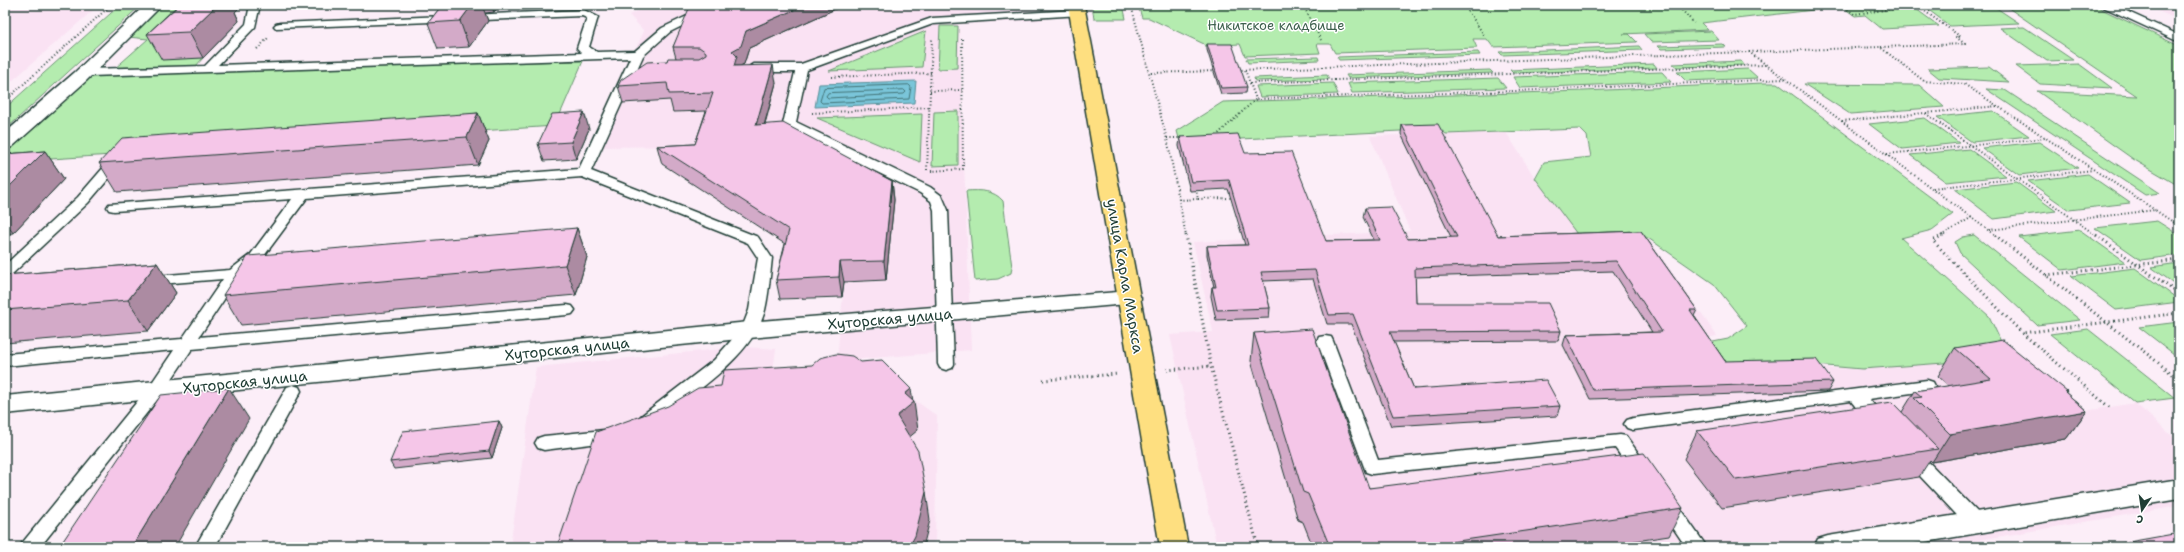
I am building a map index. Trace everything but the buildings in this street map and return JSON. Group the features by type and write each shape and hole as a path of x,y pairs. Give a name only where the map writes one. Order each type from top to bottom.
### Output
{"main road":[{"name":"улица Карла Маркса","path":"1077,9 1174,547"}],"street":[{"path":"5,144 80,77 154,5"},
{"name":"Хуторская улица","path":"5,405 749,330 1130,298"},
{"path":"1828,547 2179,489"}],"lane":[{"path":"207,70 251,25 255,5"},
{"path":"584,173 638,54 666,30 719,5"},
{"path":"2104,5 2179,39"},
{"path":"433,20 440,7"},
{"path":"743,68 802,68 932,21 1077,9"},
{"path":"280,26 584,13 593,17 583,48 594,56"},
{"path":"80,77 87,73 238,69 638,54"},
{"path":"802,68 790,124 925,190 937,199 941,210 946,364"},
{"path":"631,70 647,70"},
{"path":"8,277 83,200 115,163"},
{"path":"114,207 584,173 753,240 765,258 757,310 749,330 720,364 632,431 544,443"},
{"path":"29,547 155,391 234,274 256,257 303,194"},
{"path":"131,282 234,274"},
{"path":"5,360 567,310"},
{"path":"1325,341 1372,467 1620,441 1697,547"},
{"path":"1633,424 1927,386"},
{"path":"205,547 293,391"},
{"path":"1855,395 1976,523"}],"path":[{"path":"5,101 111,5"},
{"path":"1131,5 1151,73 1167,138 1211,366 1258,547"},
{"path":"1303,5 1321,40"},
{"path":"1464,5 1484,35"},
{"path":"1677,5 1694,23"},
{"path":"1842,5 1854,14 1923,5"},
{"path":"1237,70 1965,44 1956,37 1960,37 1917,5"},
{"path":"932,21 927,171 963,170 962,18"},
{"path":"238,69 280,26"},
{"path":"1880,47 1924,81 1964,84 2179,226"},
{"path":"1749,52 1972,217 2179,379"},
{"path":"1250,82 1766,65"},
{"path":"1245,70 1256,99"},
{"path":"1151,73 1222,71"},
{"path":"830,77 931,73"},
{"path":"1209,137 1217,136 1256,99 1507,91 1785,79"},
{"path":"930,91 962,90"},
{"path":"1842,121 1998,106"},
{"path":"808,113 930,107"},
{"path":"1925,113 2179,294"},
{"path":"1167,138 1187,138"},
{"path":"1886,154 2046,138"},
{"path":"1932,188 2094,170"},
{"path":"1196,190 1198,200"},
{"path":"1179,200 1231,198"},
{"path":"1989,230 2155,210"},
{"path":"1972,217 1933,241 2022,333 2109,408"},
{"path":"2046,275 2179,260"},
{"path":"2022,333 2179,313"}],"shaded area":[{"path":"5,5 99,5 5,87"},
{"path":"650,5 1052,5 1041,20 959,24 971,350 837,361 844,282 705,146 590,147 644,31 629,15"},
{"path":"2144,5 2179,5 2179,20"},
{"path":"1506,132 1535,178 1638,240 1648,238 1717,336 1700,339 1811,368 1862,369 1985,360 2067,414 2135,403 2179,442 2179,506 1938,547 1217,547 1170,335 1213,332 1193,242 1410,231 1370,136"},
{"path":"743,347 776,349 771,386 884,378 937,416 935,547 510,547 536,367"}],"green space":[{"path":"120,5 141,5 5,130 5,108"},
{"path":"164,5 207,5 203,58 195,67 113,70 148,39 128,37"},
{"path":"1092,5 1123,5 1126,19 1094,19"},
{"name":"Никитское кладбище","path":"1138,5 1992,5 2019,23 1950,26 1926,8 1916,9 1939,26 1882,29 1865,15 1855,16 1844,8 1840,7 1701,23 1708,30 1623,34 1629,34 1637,42 1493,47 1487,39 1473,39 1477,48 1335,53 1330,44 1317,44 1320,53 1245,56 1240,44 1205,46 1204,44 1149,18 1142,18"},
{"path":"2004,5 2093,5 2179,46 2179,186 2133,159 2037,91 2137,96"},
{"path":"940,26 958,26 957,68 938,69"},
{"path":"2024,27 2073,60 2047,61 2000,28"},
{"path":"926,31 922,67 829,71"},
{"path":"1711,31 1719,40 1651,42 1644,34"},
{"path":"1723,44 1726,47 1661,49 1658,46"},
{"path":"1639,46 1642,50 1502,55 1499,52"},
{"path":"1478,52 1480,55 1339,60 1337,57"},
{"path":"1318,57 1319,60 1248,63 1246,59"},
{"path":"583,61 555,126 5,162 5,150 76,82 94,76 350,65"},
{"path":"1741,61 1744,65 1677,67 1673,64"},
{"path":"1654,64 1657,68 1513,73 1510,70"},
{"path":"2079,64 2112,88 2040,84 2016,66"},
{"path":"1989,67 2009,82 1939,78 1928,69"},
{"path":"1748,69 1758,78 1686,81 1677,72"},
{"path":"1490,70 1493,73 1348,78 1346,75"},
{"path":"1662,72 1671,82 1520,88 1513,77"},
{"path":"1327,75 1329,79 1255,81 1254,78"},
{"path":"1498,78 1506,88 1352,93 1348,83"},
{"path":"1333,83 1338,94 1260,97 1256,86"},
{"path":"1777,83 1953,214 1932,230 1901,238 1989,316 2004,348 1985,360 1862,369 1803,364 1723,365 1708,343 1728,339 1747,326 1714,284 1648,238 1597,238 1577,234 1535,178 1544,162 1591,157 1587,136 1580,129 1446,134 1440,129 1180,142 1177,131 1223,102 1584,91"},
{"path":"1804,84 1919,85 1944,107 1850,114"},
{"path":"1986,89 2005,90 2160,193 2145,195"},
{"path":"958,111 958,165 932,166 934,112"},
{"path":"1993,111 2029,136 1972,142 1937,117"},
{"path":"922,114 920,162 817,118"},
{"path":"1925,118 1959,143 1902,149 1869,124"},
{"path":"2039,142 2078,168 2019,175 1982,148"},
{"path":"1969,149 2006,176 1946,182 1910,155"},
{"path":"2088,174 2130,203 2069,210 2028,181"},
{"path":"2016,182 2056,211 1994,219 1955,189"},
{"path":"966,191 991,193 1003,201 1012,267 1011,273 998,279 975,281"},
{"path":"2157,221 2179,235 2179,255 2141,260 2095,228"},
{"path":"2080,230 2125,262 2062,270 2019,237"},
{"path":"1974,235 2080,320 2037,325 1960,253 1955,242 1963,237"},
{"path":"2179,263 2179,287 2151,267"},
{"path":"2135,268 2179,300 2179,302 2116,310 2071,276"},
{"path":"2179,322 2179,358 2139,327"},
{"path":"2088,329 2175,398 2135,403 2050,334"}],"water":[{"path":"916,81 914,103 815,107 819,84"}]}
